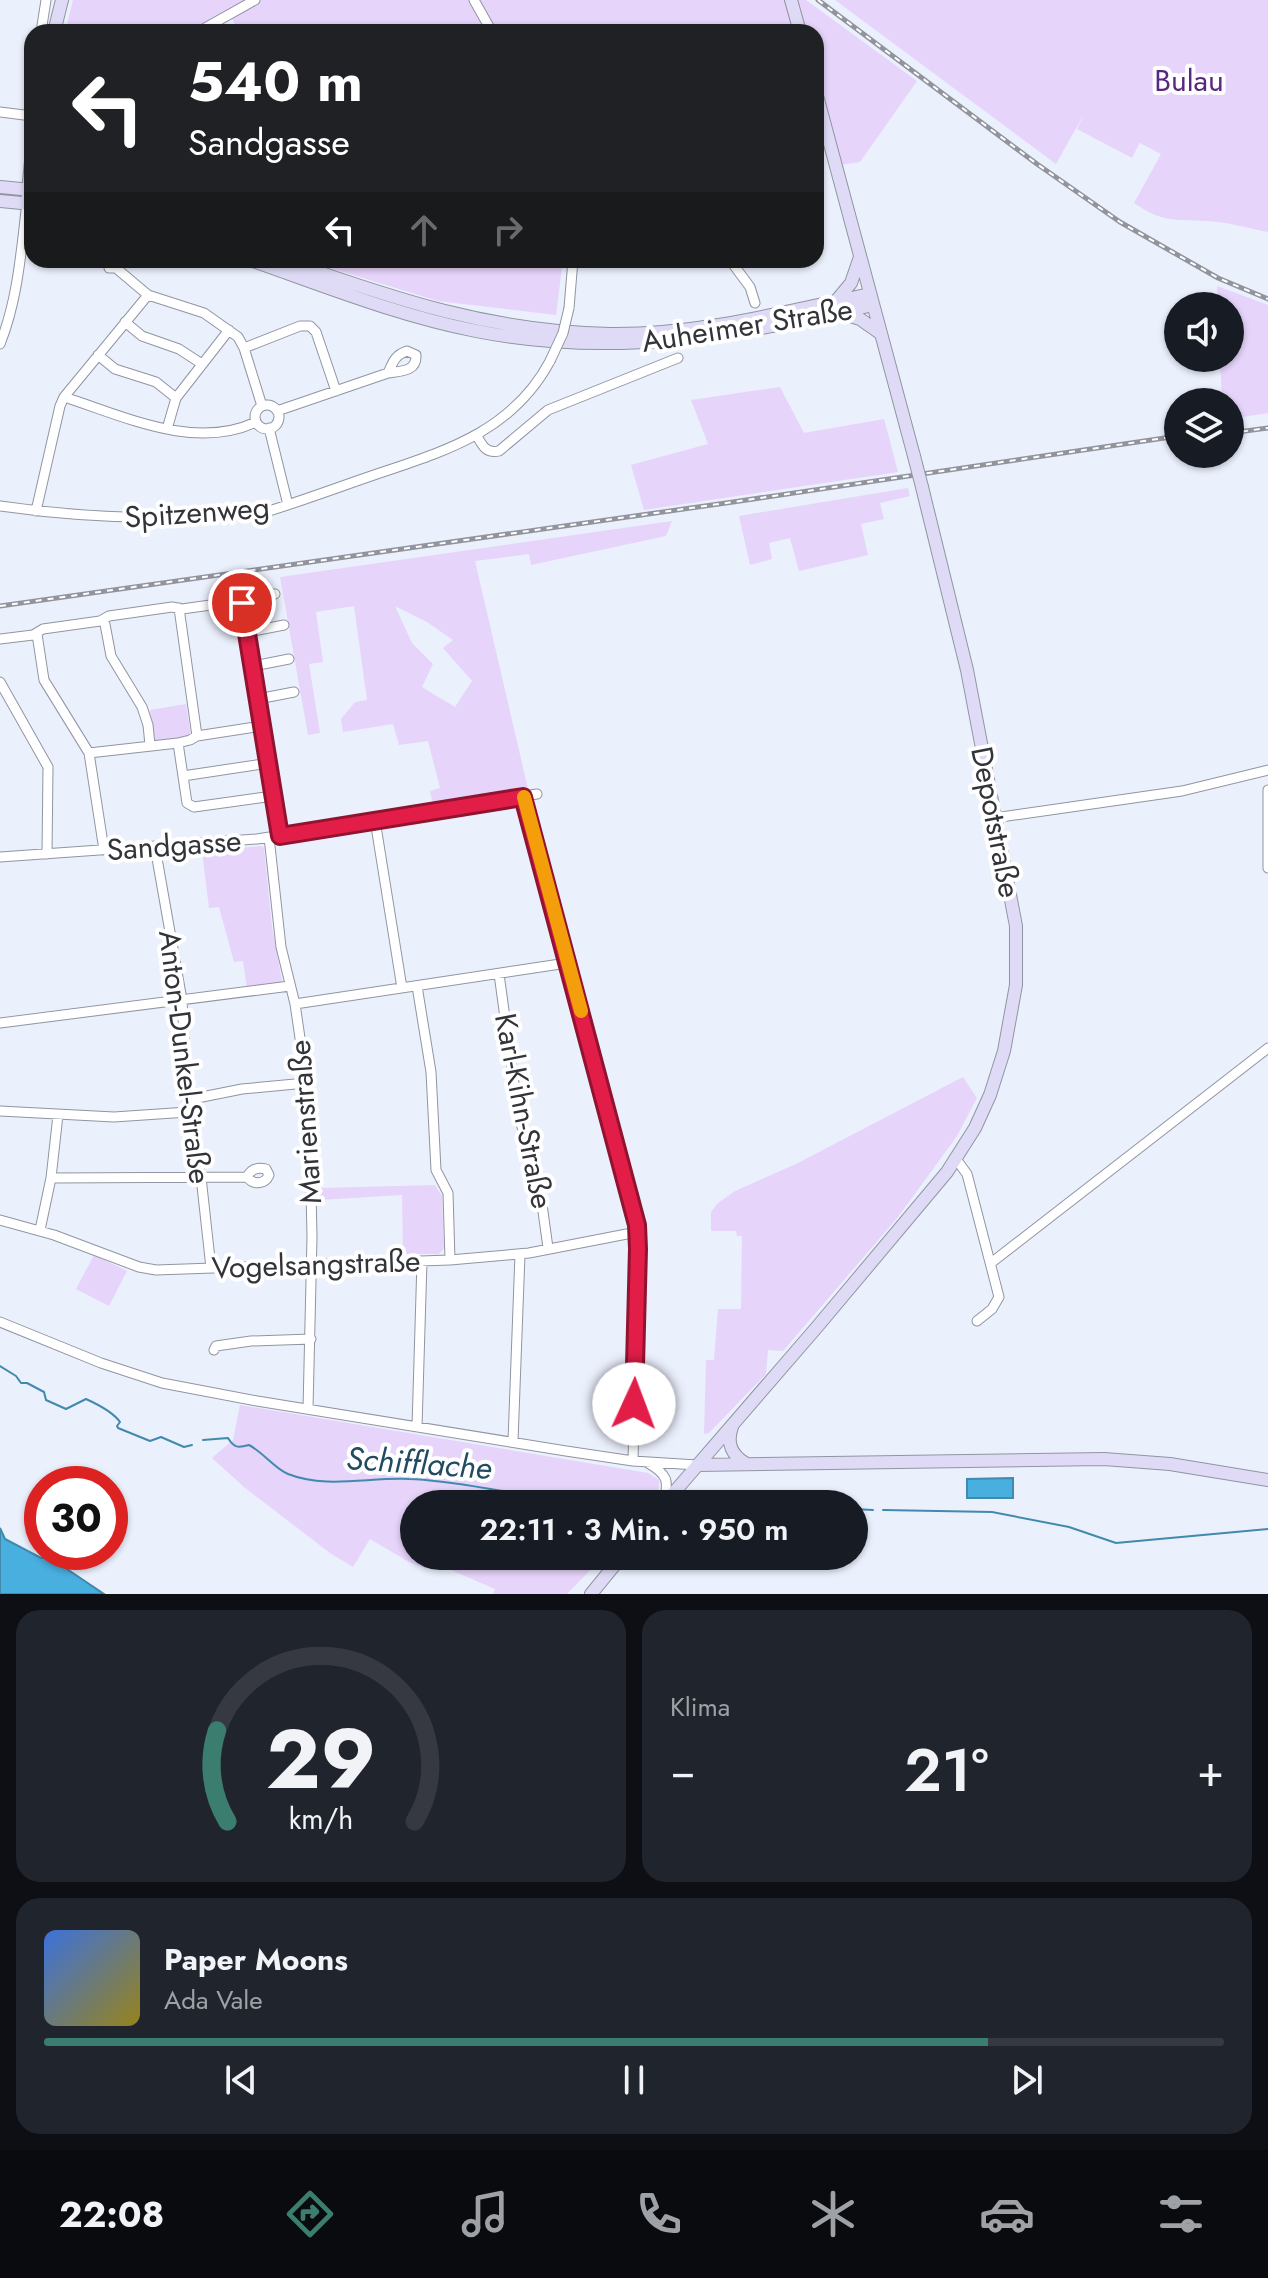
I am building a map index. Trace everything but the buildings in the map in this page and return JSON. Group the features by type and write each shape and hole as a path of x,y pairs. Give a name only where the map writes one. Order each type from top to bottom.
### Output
{"main road":[{"path":"56,24 62,0"},
{"path":"792,3 798,24"},
{"name":"Depotstraße","path":"676,1490 956,1159 975,1128 999,1068 1016,985 1016,926 967,670 914,456 824,122"},
{"path":"0,187 24,195"},
{"path":"0,201 24,198"},
{"path":"860,257 851,283 837,307 880,333"},
{"name":"Auheimer Straße","path":"273,268 435,322 533,340 610,345 676,341 752,330 837,307"},
{"name":"Auheimer Straße","path":"307,268 448,314 573,333 644,333 700,328 871,300"},
{"path":"734,1422 729,1436 731,1450 739,1460 750,1466"},
{"path":"697,1465 1078,1458 1170,1464 1268,1480"},
{"path":"591,1594 611,1570"}],"street":[{"path":"42,24 46,0"},
{"path":"212,24 255,0"},
{"path":"474,0 488,24"},
{"path":"0,112 24,115"},
{"path":"0,344 17,288 24,239"},
{"path":"109,268 116,268 148,295 204,313 238,337 262,406"},
{"name":"Spitzenweg","path":"0,506 110,517 243,515 288,505 431,456 477,436 498,422 539,379 563,333 572,268"},
{"path":"736,268 750,287 755,303"},
{"path":"36,511 64,397 148,295"},
{"path":"125,322 142,336 179,349 202,364"},
{"path":"244,348 300,326 310,326 316,332 336,391"},
{"path":"167,429 176,398 229,330"},
{"path":"98,355 115,369 151,379 176,398"},
{"path":"477,436 485,449 499,451 548,410 678,358"},
{"path":"277,411 388,373"},
{"path":"64,397 187,433 224,433 256,422"},
{"path":"262,406 272,406 277,411 278,421 269,428 263,428 256,422 256,412 262,406"},
{"path":"269,428 288,505"},
{"path":"0,639 37,634 43,629 125,613 239,601 275,594"},
{"name":"Marienstraße","path":"239,601 244,606 269,763 281,947 295,1004 309,1099 312,1264 308,1409"},
{"path":"179,608 197,736"},
{"path":"104,619 114,664 142,707 150,745"},
{"path":"248,632 284,625"},
{"path":"37,634 44,680 89,753 104,850"},
{"path":"253,666 289,659"},
{"path":"0,682 48,767 47,854"},
{"path":"258,699 294,692"},
{"path":"89,753 178,743 197,736 262,726"},
{"path":"178,743 187,803 194,807 273,796"},
{"path":"183,776 269,763"},
{"path":"994,818 1182,791 1268,770"},
{"path":"1268,790 1268,868"},
{"name":"Sandgasse","path":"0,857 275,837 537,794"},
{"path":"523,797 637,1232 633,1461"},
{"path":"375,820 402,988"},
{"name":"Anton-Dunkel-Straße","path":"155,847 182,1000 188,1112 201,1177 211,1268"},
{"path":"295,1004 567,963"},
{"name":"Karl-Kihn-Straße","path":"499,974 520,1123 541,1197 548,1248"},
{"path":"0,1023 290,986"},
{"path":"417,986 431,1072 436,1170 449,1198 450,1260"},
{"path":"991,1263 1268,1048"},
{"path":"187,1100 242,1089 306,1083"},
{"path":"0,1111 114,1117 188,1112"},
{"path":"40,1230 51,1178 58,1115"},
{"path":"956,1159 967,1174 999,1300 977,1321"},
{"path":"51,1178 247,1177"},
{"name":"Vogelsangstraße","path":"0,1220 40,1230 156,1270 450,1260 520,1254 637,1232"},
{"path":"513,1441 520,1254"},
{"path":"417,1427 422,1261"},
{"path":"0,1322 127,1373 180,1386 633,1461 697,1465"},
{"path":"214,1350 216,1346 243,1342 311,1339"},
{"path":"645,1461 666,1477 667,1490"}],"green space":[{"path":"73,0 806,0 917,81 860,162 841,165 824,100 824,24 235,24 228,11 204,24 67,24"},
{"name":"Bulau","path":"835,0 1268,0 1268,232 1222,223 1169,219 1134,203 1161,154 1138,142 1132,158 1077,129 1084,114 1056,164"},
{"path":"330,268 562,268 556,315 438,301"},
{"path":"1217,286 1233,292 1217,292"},
{"path":"1244,296 1268,305 1268,413 1244,417 1244,388 1221,388 1221,372 1244,372"},
{"path":"780,387 804,433 884,419 898,472 644,510 631,465 708,444 691,400"},
{"path":"908,488 910,496 880,503 884,519 861,524 868,555 799,571 790,538 769,543 772,559 750,565 739,516"},
{"path":"672,521 666,536 531,565 529,554 475,561 528,789 433,805 430,791 440,788 428,741 399,745 393,724 343,732 341,719 355,702 367,700 354,606 316,612 323,662 309,664 320,733 308,735 280,577","holes":["395,606 453,640 443,648 472,681 455,707 422,687 433,664 412,643"]},
{"path":"186,704 191,736 155,742 150,710"},
{"path":"262,846 282,981 247,988 243,961 234,962 219,907 209,908 202,851"},
{"path":"963,1077 977,1098 957,1136 898,1217 783,1351 768,1350 766,1374 709,1433 704,1434 706,1360 714,1360 718,1309 741,1309 742,1236 737,1236 736,1231 711,1231 711,1212 735,1191 796,1164"},
{"path":"435,1185 442,1196 444,1248 439,1254 403,1254 402,1195 320,1200 320,1188"},
{"path":"94,1255 127,1271 109,1306 76,1289"},
{"path":"240,1405 648,1473 659,1480 659,1487 658,1490 400,1490 400,1557 370,1539 353,1567 244,1487 212,1458 233,1440"},
{"path":"451,1570 590,1570 567,1594 493,1594 495,1589"}],"water":[{"path":"1013,1478 1013,1498 967,1498 967,1479"},
{"path":"0,1528 5,1539 24,1549 24,1570 68,1570 104,1594 0,1594"}],"waterway":[{"name":"Schifflache","path":"0,1366 21,1383 44,1392 46,1400 66,1409 86,1399 113,1415 120,1422 118,1428 150,1441 161,1437 184,1447 192,1445"},
{"name":"Schifflache","path":"203,1440 228,1438 237,1446 249,1445 283,1472 317,1481 424,1480 499,1490"},
{"name":"Schifflache","path":"868,1510 873,1510"},
{"name":"Schifflache","path":"883,1510 992,1512 1069,1527 1116,1543 1268,1529"}],"railway":[{"path":"818,0 1037,164 1120,222 1218,278 1268,299"},
{"path":"1244,431 1268,428"},
{"path":"0,606 1164,438"}],"slow traffic":[{"path":"524,797 581,1011"}],"route":[{"path":"242,603 280,836 523,797 637,1225 634,1404"}]}
